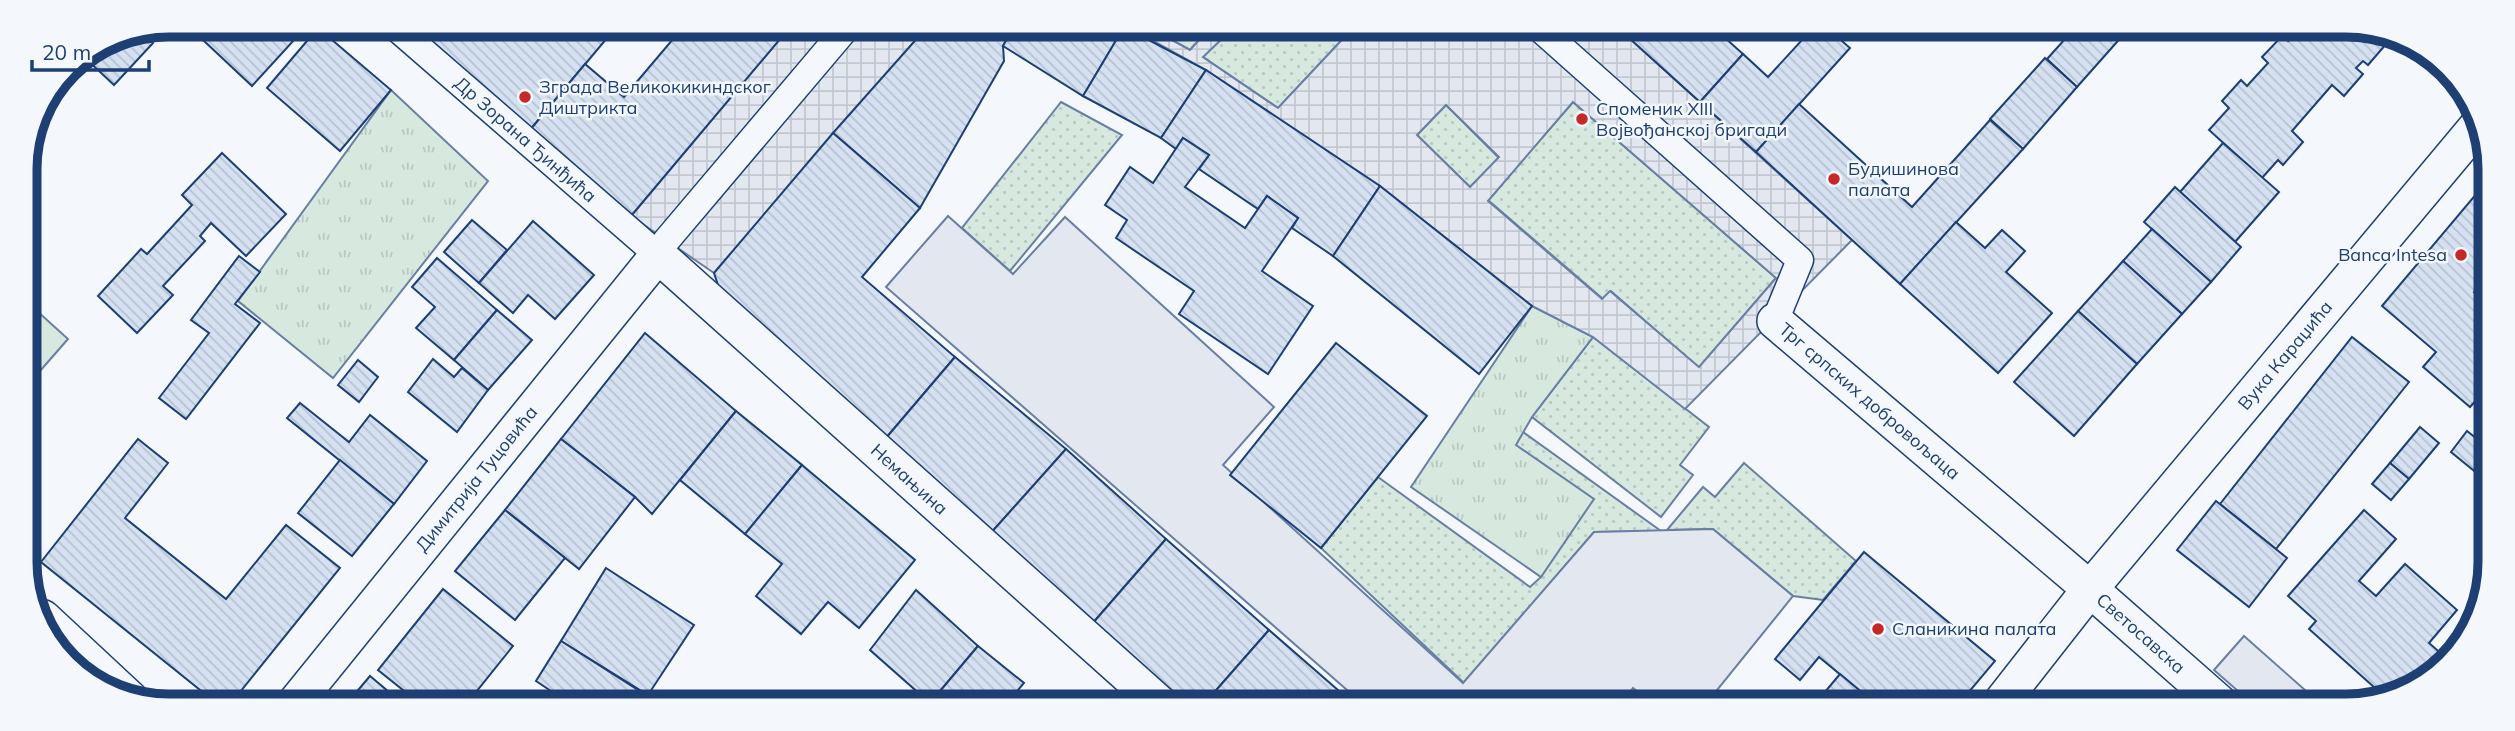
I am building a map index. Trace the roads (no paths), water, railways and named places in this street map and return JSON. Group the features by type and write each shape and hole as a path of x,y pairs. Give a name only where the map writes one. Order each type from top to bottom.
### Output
{"street":[{"name":"Др Зорана Ђинђића","path":"407,37 658,255"},
{"path":"658,255 666,241 839,37"},
{"name":"Трг српских добровољаца","path":"1549,37 1800,260 1775,321 2090,589"},
{"name":"Вука Караџића","path":"2007,694 2090,589 2473,131"},
{"name":"Димитрија Туцовића","path":"302,694 658,255"},
{"name":"Немањина","path":"658,255 1149,694"},
{"name":"Светосавска","path":"2090,589 2209,694"},
{"path":"57,633 106,679"}],"place":[{"name":"Зграда Великокикиндског Диштрикта","path":"525,97"},
{"name":"Споменик XIII Војвођанској бригади","path":"1582,119"},
{"name":"Будишинова палата","path":"1834,179"},
{"name":"Banca Intesa","path":"2461,255"},
{"name":"Сланикина палата","path":"1878,629"}]}
